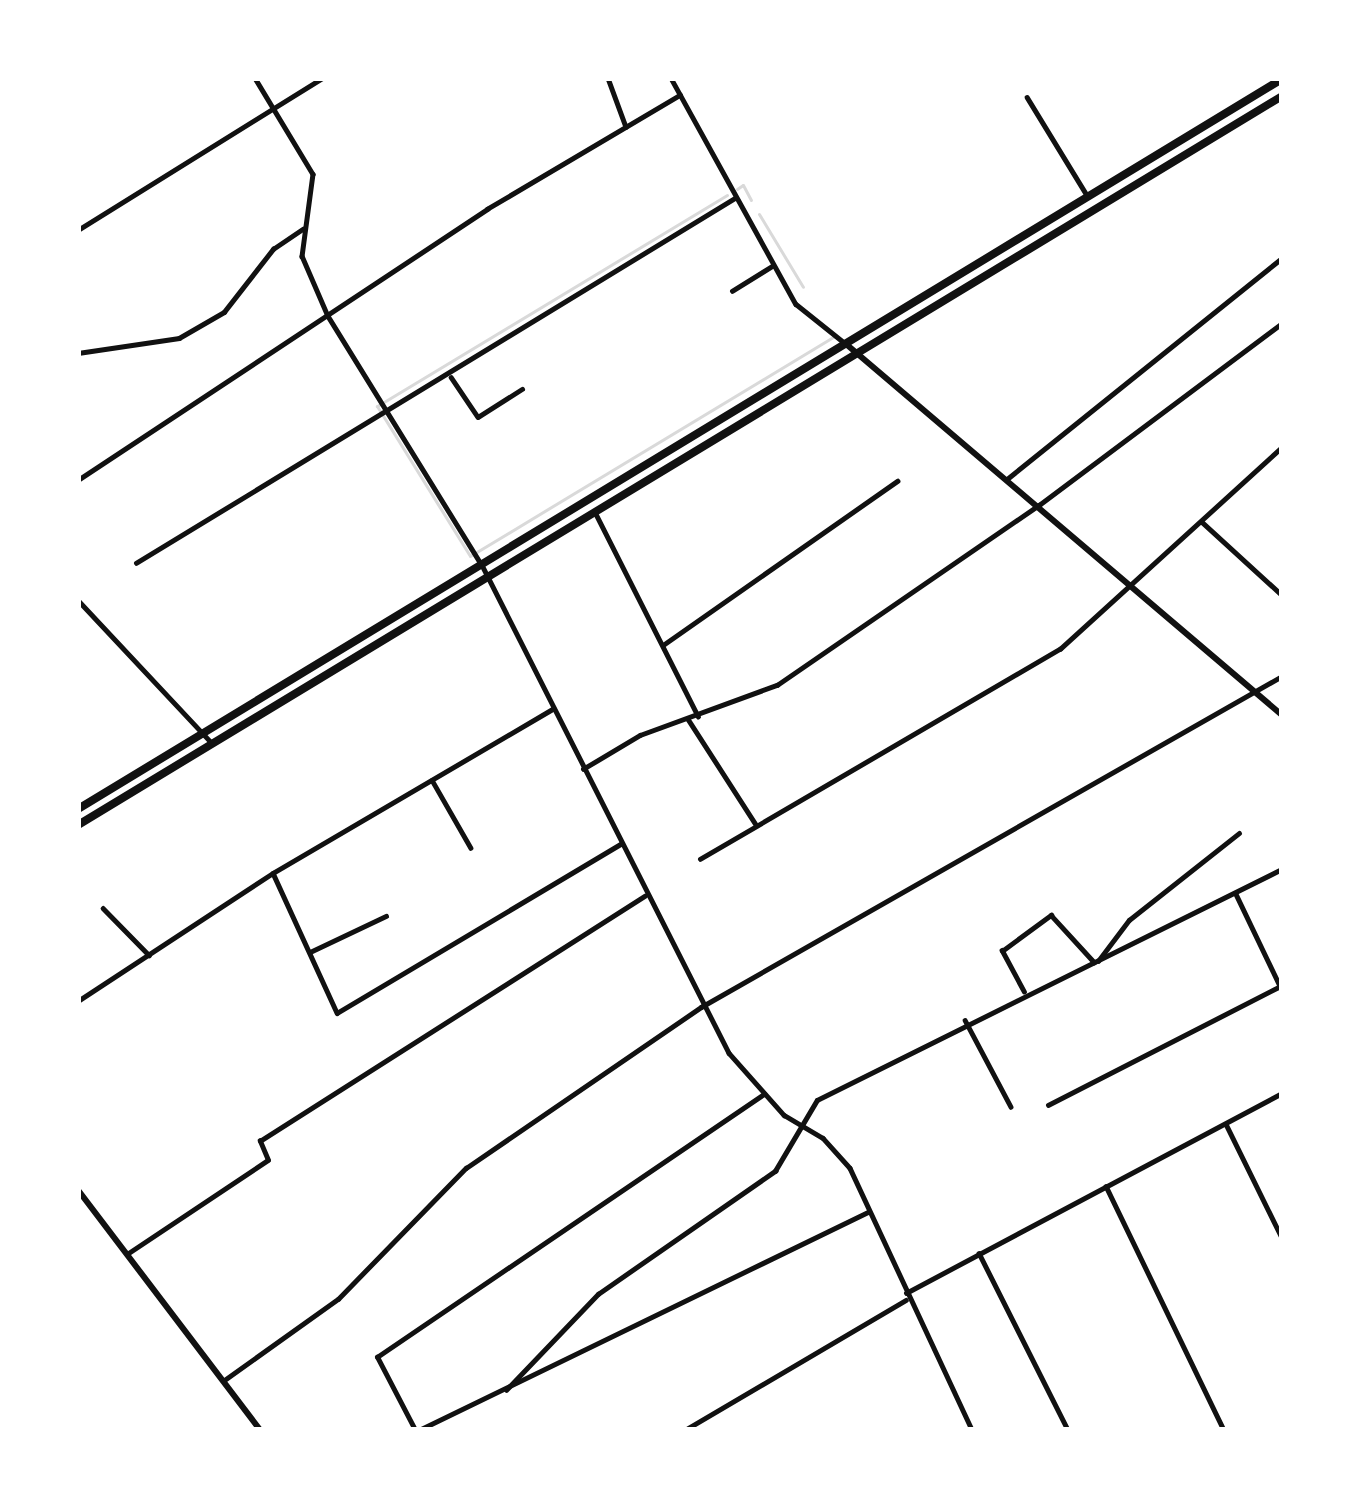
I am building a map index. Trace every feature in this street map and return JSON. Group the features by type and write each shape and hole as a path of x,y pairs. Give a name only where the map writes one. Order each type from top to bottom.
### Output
{"main road":[{"path":"78,809 1282,80"},
{"path":"78,825 1282,96"},
{"path":"674,449 680,460"}],"street":[{"path":"255,78 313,174 302,256 328,316 488,576 701,1007 764,1094 839,1151 972,1430"},
{"path":"78,230 322,78"},
{"path":"608,78 626,127"},
{"path":"671,78 772,266 808,317 857,352 1282,715"},
{"path":"78,480 680,95"},
{"path":"1027,97 1088,197"},
{"path":"136,562 451,377 735,198"},
{"path":"78,353 178,338 224,312 273,249 305,227"},
{"path":"1007,478 1282,258"},
{"path":"732,291 772,266"},
{"path":"583,769 640,735 777,685 1039,505 1282,323"},
{"path":"451,377 478,417 522,388"},
{"path":"700,860 755,823 1007,684 1134,586 1282,446"},
{"path":"663,646 897,481"},
{"path":"596,512 698,716"},
{"path":"1201,521 1282,595"},
{"path":"78,600 212,743"},
{"path":"223,1381 338,1299 466,1168 701,1007 1258,694 1282,676"},
{"path":"78,1001 273,873 553,710"},
{"path":"688,719 755,823"},
{"path":"432,779 471,848"},
{"path":"1096,962 1129,920 1239,833"},
{"path":"273,873 337,1013 620,844"},
{"path":"506,1390 598,1294 775,1171 817,1100 965,1020 1096,962 1282,868"},
{"path":"1048,1105 1281,986 1236,894"},
{"path":"127,1254 268,1160 260,1142 645,896"},
{"path":"103,908 149,956"},
{"path":"1024,992 1002,951 1051,915 1096,962"},
{"path":"310,952 386,916"},
{"path":"965,1020 1011,1107"},
{"path":"685,1430 979,1253 1282,1093"},
{"path":"764,1094 376,1357 417,1430 868,1212"},
{"path":"1226,1122 1282,1238"},
{"path":"1106,1186 1224,1430"},
{"path":"78,1190 260,1430"},
{"path":"979,1253 1068,1430"}],"waterway":[{"path":"737,189 743,185 751,200"},
{"path":"727,195 377,406 470,556 833,337"},
{"path":"759,214 803,287"}]}
